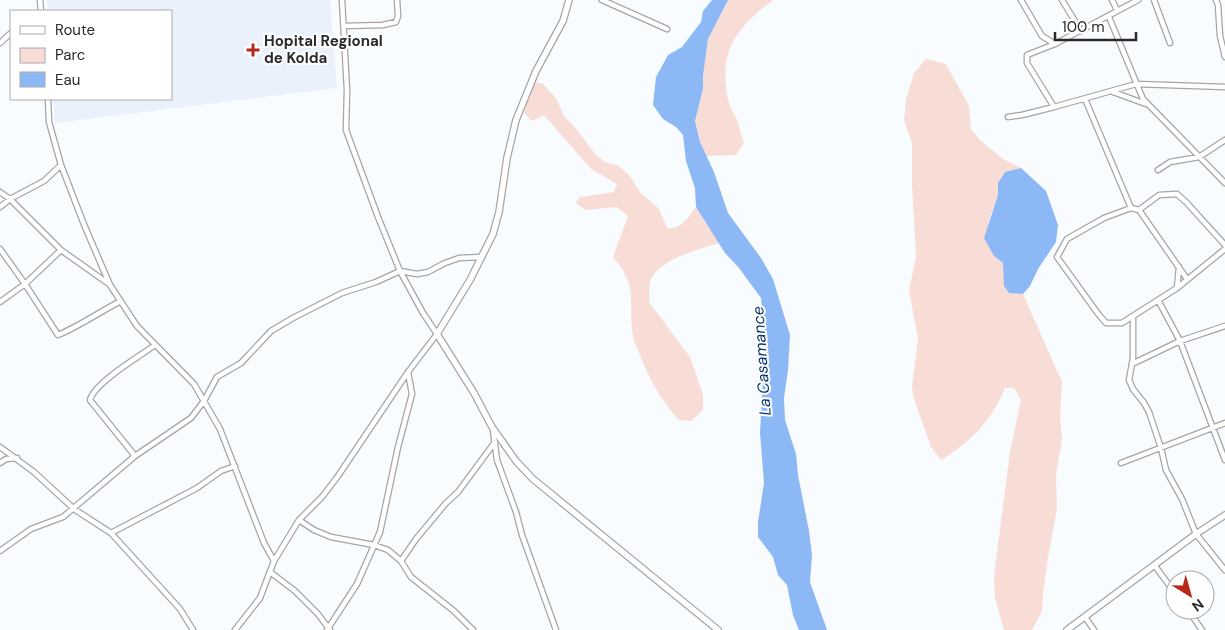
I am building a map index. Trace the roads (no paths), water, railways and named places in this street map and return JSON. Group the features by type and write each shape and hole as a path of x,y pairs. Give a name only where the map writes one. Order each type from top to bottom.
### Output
{"street":[{"path":"40,0 40,10"},
{"path":"342,0 347,90 346,130 400,271 423,313 474,393 492,426 516,460 533,479 718,630"},
{"path":"344,26 383,25 396,22 398,16 397,0"},
{"path":"235,630 260,598 274,561 299,520 322,498 408,372 437,334 482,257 497,224 507,158 518,114 570,0"},
{"path":"602,0 667,29"},
{"path":"1020,0 1042,36 1055,44"},
{"path":"1062,0 1081,31"},
{"path":"1112,0 1117,10"},
{"path":"1054,107 1028,63 1027,55 1055,44 1138,0"},
{"path":"1154,0 1170,43"},
{"path":"1216,0 1220,36 1225,57"},
{"path":"1109,17 1136,84 1147,104 1225,183"},
{"path":"0,43 10,35"},
{"path":"1042,36 1043,49"},
{"path":"1008,117 1054,107 1136,84 1225,87"},
{"path":"1112,91 1147,104"},
{"path":"1085,99 1131,208"},
{"path":"48,100 49,122 61,165 110,285 137,326 194,384 220,429 264,543 274,561"},
{"path":"1158,170 1170,162 1199,156 1225,140"},
{"path":"0,207 10,199 44,181 61,165"},
{"path":"0,192 10,199 61,250 110,285"},
{"path":"1138,210 1160,195 1177,194 1225,247 1177,288 1122,323 1106,323 1057,257 1067,240 1104,218 1131,208 1138,210 1187,279"},
{"path":"0,249 58,335 78,326 121,301"},
{"path":"0,302 25,284 61,250"},
{"path":"0,551 31,529 63,517 135,456 191,418 204,401 217,377 241,363 271,331 342,293 376,282 400,271 417,274 428,272 445,262 459,258 482,257"},
{"path":"1177,288 1179,267"},
{"path":"1158,300 1180,341 1225,460"},
{"path":"1133,316 1132,364 1129,380 1149,412 1166,470 1182,499 1196,534 1225,570"},
{"path":"1132,364 1180,341 1225,326"},
{"path":"135,456 90,400 92,394 114,374 155,345"},
{"path":"270,572 296,591 318,614 328,629 357,584 380,532 398,446 412,394 408,372"},
{"path":"1121,463 1225,423"},
{"path":"492,426 497,460 556,630"},
{"path":"401,561 416,539 446,503 458,492 495,442"},
{"path":"0,447 34,472 74,509 111,533 180,609 193,630"},
{"path":"0,463 6,459 17,458"},
{"path":"111,533 197,488 221,471 235,466"},
{"path":"1067,630 1196,534 1225,515"},
{"path":"299,520 314,530 331,537 374,545 388,550 401,561 411,576 454,611 473,630"},
{"path":"1155,566 1165,580"},
{"path":"1085,617 1094,630"}],"water":[{"path":"712,0 728,0 708,39 703,89 695,121 700,142 714,172 728,213 761,258 773,279 790,335 784,398 785,420 796,454 798,475 809,531 812,555 810,582 827,630 799,630 793,615 787,585 778,575 773,557 758,537 758,522 764,483 760,433 765,341 761,298 739,268 725,253 696,207 695,188 686,161 683,135 676,127 663,119 653,105 656,77 668,55 682,47 701,22 703,11"},
{"path":"1021,168 1046,191 1058,225 1056,242 1038,269 1030,286 1023,294 1009,293 1004,286 1003,263 994,256 984,238 998,195 998,183 1005,172"}],"place":[{"name":"Hopital Regional de Kolda","path":"253,50"}],"water label":[{"name":"La Casamance","path":"761,361"}]}
